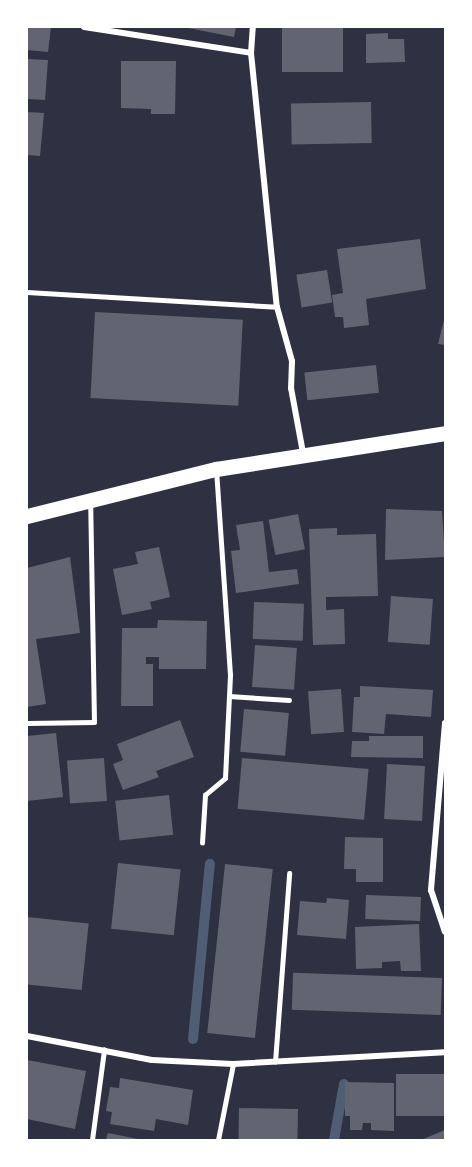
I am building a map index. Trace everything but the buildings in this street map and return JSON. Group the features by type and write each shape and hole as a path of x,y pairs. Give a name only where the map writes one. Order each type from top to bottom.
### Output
{"main road":[{"path":"27,516 90,498 216,469 303,453 445,433"}],"street":[{"path":"84,27 251,53"},
{"path":"253,27 251,53 277,307 292,361 291,388 303,453"},
{"path":"445,723 432,890 445,932"},
{"path":"27,1036 152,1060 233,1064 445,1052"}],"lane":[{"path":"27,292 277,307"},
{"path":"202,843 205,795 225,778 229,696 216,469"},
{"path":"27,723 94,722 90,498"},
{"path":"229,696 289,700"},
{"path":"275,1062 289,874"},
{"path":"92,1140 104,1050"},
{"path":"218,1140 233,1064"}],"waterway":[{"path":"193,1039 210,864"},
{"path":"334,1140 344,1084"}]}
